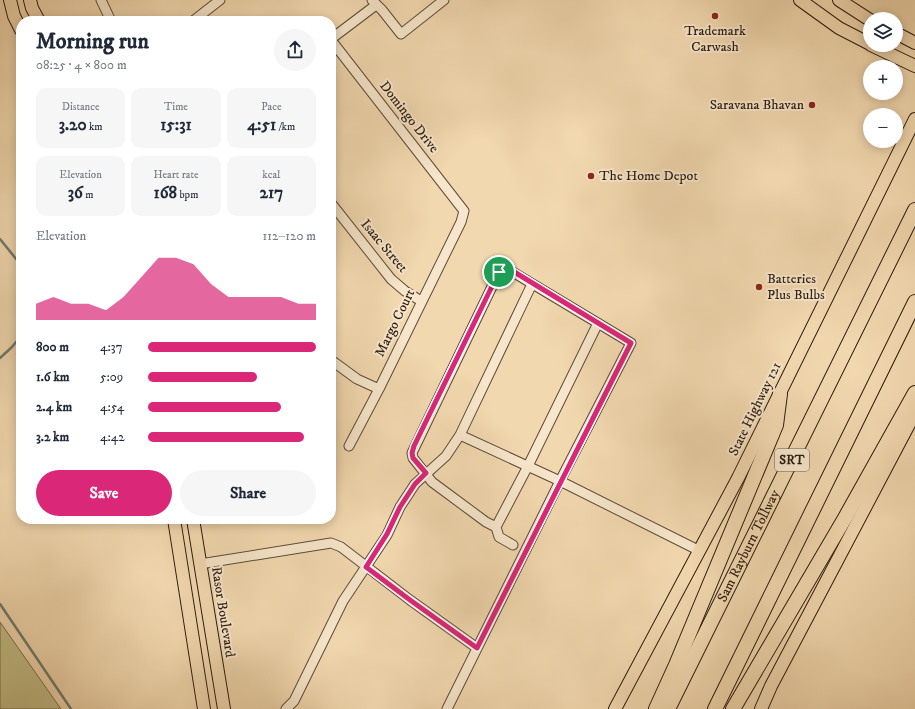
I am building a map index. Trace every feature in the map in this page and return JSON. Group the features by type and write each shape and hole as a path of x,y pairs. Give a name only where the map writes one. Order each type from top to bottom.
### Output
{"highway":[{"name":"Sam Rayburn Tollway","path":"668,709 915,210"},
{"name":"SRT","path":"714,709 915,302"},
{"path":"733,709 845,518 915,393"},
{"path":"656,709 682,651 776,425 780,394"}],"main road":[{"path":"10,0 16,20"},
{"path":"30,0 36,16"},
{"path":"800,0 838,28 863,41"},
{"path":"839,0 863,15"},
{"path":"903,37 915,43"},
{"path":"886,52 913,65"},
{"name":"State Highway 121","path":"615,709 700,551 780,394 915,119"},
{"path":"761,709 771,686 915,413"},
{"path":"175,524 204,709"},
{"name":"Rasor Boulevard","path":"194,524 224,709"}],"street":[{"path":"101,0 109,16"},
{"path":"199,16 220,0"},
{"path":"336,36 374,2 401,34 444,0"},
{"name":"Domingo Drive","path":"336,46 464,212"},
{"name":"Isaac Street","path":"336,208 391,279 421,301"},
{"name":"Margo Court","path":"349,446 379,389 461,222 464,212"},
{"path":"447,709 631,343 511,270 504,270 499,272 412,453 413,458 432,482 486,522 496,527 499,536 513,545"},
{"path":"286,709 294,701 343,601 387,534 400,507 415,484 446,456 460,436 532,284"},
{"path":"496,527 528,466 598,323"},
{"path":"336,364 357,379 379,389"},
{"path":"460,436 528,466 700,551"},
{"path":"200,564 331,543 341,547 410,600 477,648"}],"shaded area":[{"path":"0,622 61,709 0,709"}],"waterway":[{"path":"0,239 16,259"},
{"path":"0,358 16,342"},
{"path":"0,604 71,709"}],"place":[{"name":"Trademark Carwash","path":"715,16"},
{"name":"Saravana Bhavan","path":"812,105"},
{"name":"The Home Depot","path":"591,176"},
{"name":"Batteries Plus Bulbs","path":"759,287"}],"route":[{"path":"511,270 631,343 477,648 366,567 387,534 400,507 415,484 426,473 413,458 412,453 414,446 499,272 511,270"}]}
